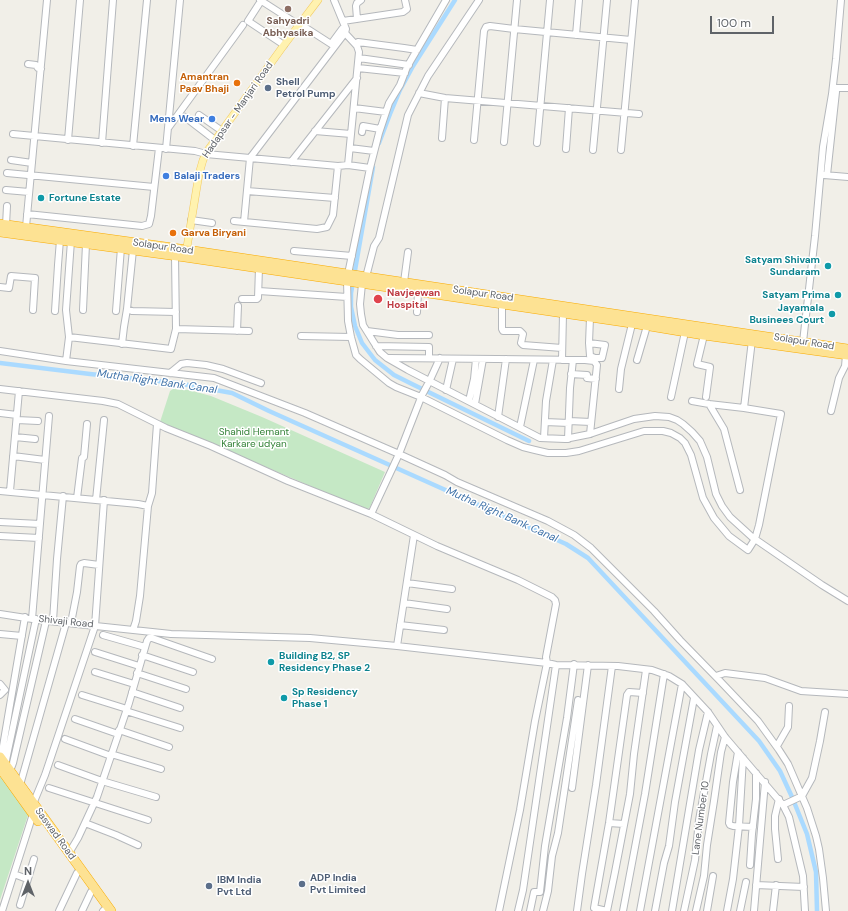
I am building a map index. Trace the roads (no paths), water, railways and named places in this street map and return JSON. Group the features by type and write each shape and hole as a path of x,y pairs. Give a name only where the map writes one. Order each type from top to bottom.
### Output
{"highway":[{"name":"Solapur Road","path":"2,227 60,240 86,244 175,256 186,254 259,268 348,278"},
{"name":"Solapur Road","path":"2,227 26,228 186,254 363,280 418,292 704,335 803,342 847,353"},
{"name":"Solapur Road","path":"363,280 404,282 847,353"},
{"name":"Saswad Road","path":"3,764 69,852 106,911"},
{"name":"Saswad Road","path":"3,764 33,814 106,911"}],"main road":[{"name":"Hadapsar - Manjari Road","path":"186,254 199,174 206,154 318,0"}],"street":[{"path":"26,228 47,0"},
{"path":"68,140 80,0"},
{"path":"102,143 113,0"},
{"path":"133,146 147,0"},
{"path":"166,149 180,0"},
{"path":"244,222 250,158 343,31 346,29 334,0"},
{"path":"357,19 356,6 361,0"},
{"path":"343,21 403,12 407,9 405,0"},
{"path":"446,0 408,64 400,85 389,103 374,151 348,278 348,321 356,355 389,383 396,387 421,396 523,447 535,450 566,453 579,451 644,432 663,431 671,433 685,443 691,455 702,495 714,518 729,536 748,550 755,539 782,414 692,402"},
{"path":"478,0 428,76 408,115 379,238 374,246 363,280 360,314 367,332 380,352 387,358 428,384 446,390 469,401 537,437 568,439 590,434 634,419 655,416 669,417 683,424 692,432 704,449 716,494 730,517 755,539 848,601"},
{"path":"504,142 517,0"},
{"path":"537,143 550,0"},
{"path":"576,35 579,0"},
{"path":"593,150 607,0"},
{"path":"621,150 635,0"},
{"path":"824,175 823,147 832,94 841,0"},
{"path":"284,45 248,21 260,2 331,44 343,31"},
{"path":"168,128 243,25"},
{"path":"474,140 484,31 486,28 490,26 631,40"},
{"path":"343,31 358,48 359,58 348,165"},
{"path":"358,42 417,50"},
{"path":"359,58 408,64"},
{"path":"28,64 36,65 41,69"},
{"path":"358,68 405,73"},
{"path":"291,162 357,78"},
{"path":"832,94 836,88"},
{"path":"836,88 848,88"},
{"path":"803,342 815,236 836,88"},
{"path":"419,93 445,98 639,114"},
{"path":"442,138 445,98"},
{"path":"354,108 386,112"},
{"path":"566,149 569,108"},
{"path":"199,115 222,131"},
{"path":"185,117 215,140"},
{"path":"362,132 363,126 380,129"},
{"path":"315,130 351,134"},
{"path":"13,134 195,151 206,154 370,168"},
{"path":"27,214 142,226 149,224 158,148"},
{"path":"350,148 374,151"},
{"path":"11,160 32,163"},
{"path":"234,221 317,230 327,227 333,215 338,166"},
{"path":"7,173 154,187"},
{"path":"824,175 848,177"},
{"path":"6,190 29,192"},
{"path":"247,191 335,198"},
{"path":"2,227 7,206"},
{"path":"191,220 212,223"},
{"path":"55,311 60,240"},
{"path":"66,361 69,337 66,310 71,241"},
{"path":"83,310 86,244"},
{"path":"116,311 121,248"},
{"path":"122,344 133,250"},
{"path":"294,251 352,256"},
{"path":"404,282 408,252"},
{"path":"69,337 171,349 176,329 175,256"},
{"path":"242,299 258,299 259,268"},
{"path":"0,287 9,288 11,276 36,278 33,310"},
{"path":"259,291 347,297"},
{"path":"416,312 418,292"},
{"path":"502,305 503,331 520,331 523,334 521,343 523,345 562,348"},
{"path":"237,331 238,306"},
{"path":"127,309 132,311 176,312"},
{"path":"562,360 563,314"},
{"path":"589,343 590,318"},
{"path":"619,389 621,369 632,324"},
{"path":"637,360 646,326"},
{"path":"176,329 249,331"},
{"path":"367,332 398,335 429,335"},
{"path":"671,397 685,332"},
{"path":"704,335 697,364 710,367 706,397"},
{"path":"301,336 351,337"},
{"path":"744,408 753,338"},
{"path":"376,346 429,347 429,358"},
{"path":"0,351 66,361 214,378 305,413 399,456 445,475 457,482 548,521 567,530 585,542 716,676 758,721 777,746 788,764 800,797 808,808 819,849 826,911"},
{"path":"831,411 839,378 845,366 847,353"},
{"path":"387,358 591,361 597,365 590,434"},
{"path":"371,514 399,456 421,396 440,358"},
{"path":"446,390 453,359"},
{"path":"469,401 474,379 476,359"},
{"path":"475,404 483,359"},
{"path":"498,417 506,359"},
{"path":"520,427 534,360"},
{"path":"544,438 546,401 553,360"},
{"path":"568,439 573,360"},
{"path":"170,373 181,364 187,363 206,365 223,369 261,383"},
{"path":"572,374 587,375 587,378 596,379"},
{"path":"0,389 118,404 157,424 288,481 371,514 437,546 518,580 552,597 555,600 556,604 546,657 547,663 535,721 510,863 499,911"},
{"path":"10,491 19,391"},
{"path":"709,404 724,429 740,490"},
{"path":"0,413 17,418 38,421"},
{"path":"3,764 34,619 49,416"},
{"path":"96,500 104,420"},
{"path":"545,422 591,422"},
{"path":"77,498 82,458 84,456 87,424"},
{"path":"133,630 140,596 148,506 152,494 157,424"},
{"path":"15,437 35,439"},
{"path":"13,456 45,460"},
{"path":"0,490 104,500 148,506"},
{"path":"53,621 63,496"},
{"path":"33,804 45,775 95,626 104,500"},
{"path":"0,522 40,524"},
{"path":"397,646 414,535"},
{"path":"0,536 39,538"},
{"path":"20,785 77,592 80,566 81,564 99,565"},
{"path":"407,583 452,589"},
{"path":"404,603 447,609"},
{"name":"Shivaji Road","path":"0,614 170,634 310,638 397,646 556,665 574,664 612,666 646,670 664,674 682,684"},
{"path":"3,764 25,617"},
{"path":"3,764 13,763 46,620"},
{"path":"400,625 444,630"},
{"path":"0,634 22,636"},
{"path":"103,635 145,647"},
{"path":"69,852 95,802 132,692 142,655 149,638 212,659"},
{"path":"96,652 139,666"},
{"path":"142,655 193,672"},
{"path":"530,911 534,892 540,892 545,846 566,725 574,664"},
{"path":"518,911 523,890 556,665"},
{"path":"572,788 588,665"},
{"path":"577,911 612,666"},
{"path":"643,693 629,692 627,694 609,822 594,908 606,911 630,794 646,670"},
{"path":"95,672 134,684"},
{"path":"137,673 186,689"},
{"path":"716,676 725,673 765,678 801,691 848,694"},
{"path":"623,911 645,794 664,674"},
{"path":"0,684 5,690 0,695"},
{"path":"682,684 708,712 725,737 743,758 779,799 786,804 803,876 805,911"},
{"path":"640,911 682,684"},
{"path":"132,692 180,708"},
{"path":"82,695 180,728"},
{"path":"655,911 664,863 669,846 675,802 694,698"},
{"path":"543,911 548,891 552,856 558,833 578,700"},
{"path":"777,746 788,727 789,706"},
{"path":"672,911 699,750 708,712"},
{"path":"786,804 800,797 812,778 825,712"},
{"path":"75,718 169,747"},
{"name":"Lane Number 10","path":"684,911 695,860 702,803 717,726"},
{"path":"696,911 704,876 720,752 725,737"},
{"path":"65,739 111,755 161,769"},
{"path":"738,752 729,823 730,826 753,827"},
{"path":"727,911 733,879 743,758"},
{"path":"58,765 102,781 156,797"},
{"path":"750,865 756,800 756,773"},
{"path":"754,911 765,782"},
{"path":"49,788 148,820"},
{"path":"778,859 775,829 779,799"},
{"path":"521,803 535,805"},
{"path":"702,803 713,805"},
{"path":"2,911 33,814"},
{"path":"609,822 624,824"},
{"path":"85,823 138,845"},
{"path":"686,827 698,829"},
{"path":"20,904 34,859"},
{"path":"59,911 77,873"},
{"path":"14,874 27,880"},
{"path":"707,911 713,876"},
{"path":"740,911 746,882"},
{"path":"756,885 804,887"},
{"path":"773,911 776,885"},
{"path":"82,911 91,892"}],"waterway":[{"path":"379,143 400,90 413,66 455,0"},
{"path":"373,167 351,293 351,307 355,326 362,343 375,360 394,375 529,441"},
{"name":"Mutha Right Bank Canal","path":"0,363 177,383 232,393 566,544 588,558 759,741 780,771 807,834 816,872 817,911"}],"place":[{"name":"Sahyadri Abhyasika","path":"288,9"},
{"name":"Amantran Paav Bhaji","path":"237,83"},
{"name":"Shell Petrol Pump","path":"268,88"},
{"name":"Mens Wear","path":"212,119"},
{"name":"Balaji Traders","path":"166,176"},
{"name":"Fortune Estate","path":"41,198"},
{"name":"Garva Biryani","path":"173,233"},
{"name":"Satyam Shivam Sundaram","path":"828,266"},
{"name":"Satyam Prima","path":"838,295"},
{"name":"Navjeewan Hospital","path":"378,299"},
{"name":"Jayamala Businees Court","path":"832,314"},
{"name":"Building B2, SP Residency Phase 2","path":"271,662"},
{"name":"Sp Residency Phase 1","path":"284,698"},
{"name":"ADP India Pvt Limited","path":"302,884"},
{"name":"IBM India Pvt Ltd","path":"209,886"}],"park label":[{"name":"Shahid Hemant Karkare udyan","path":"254,438"}]}
